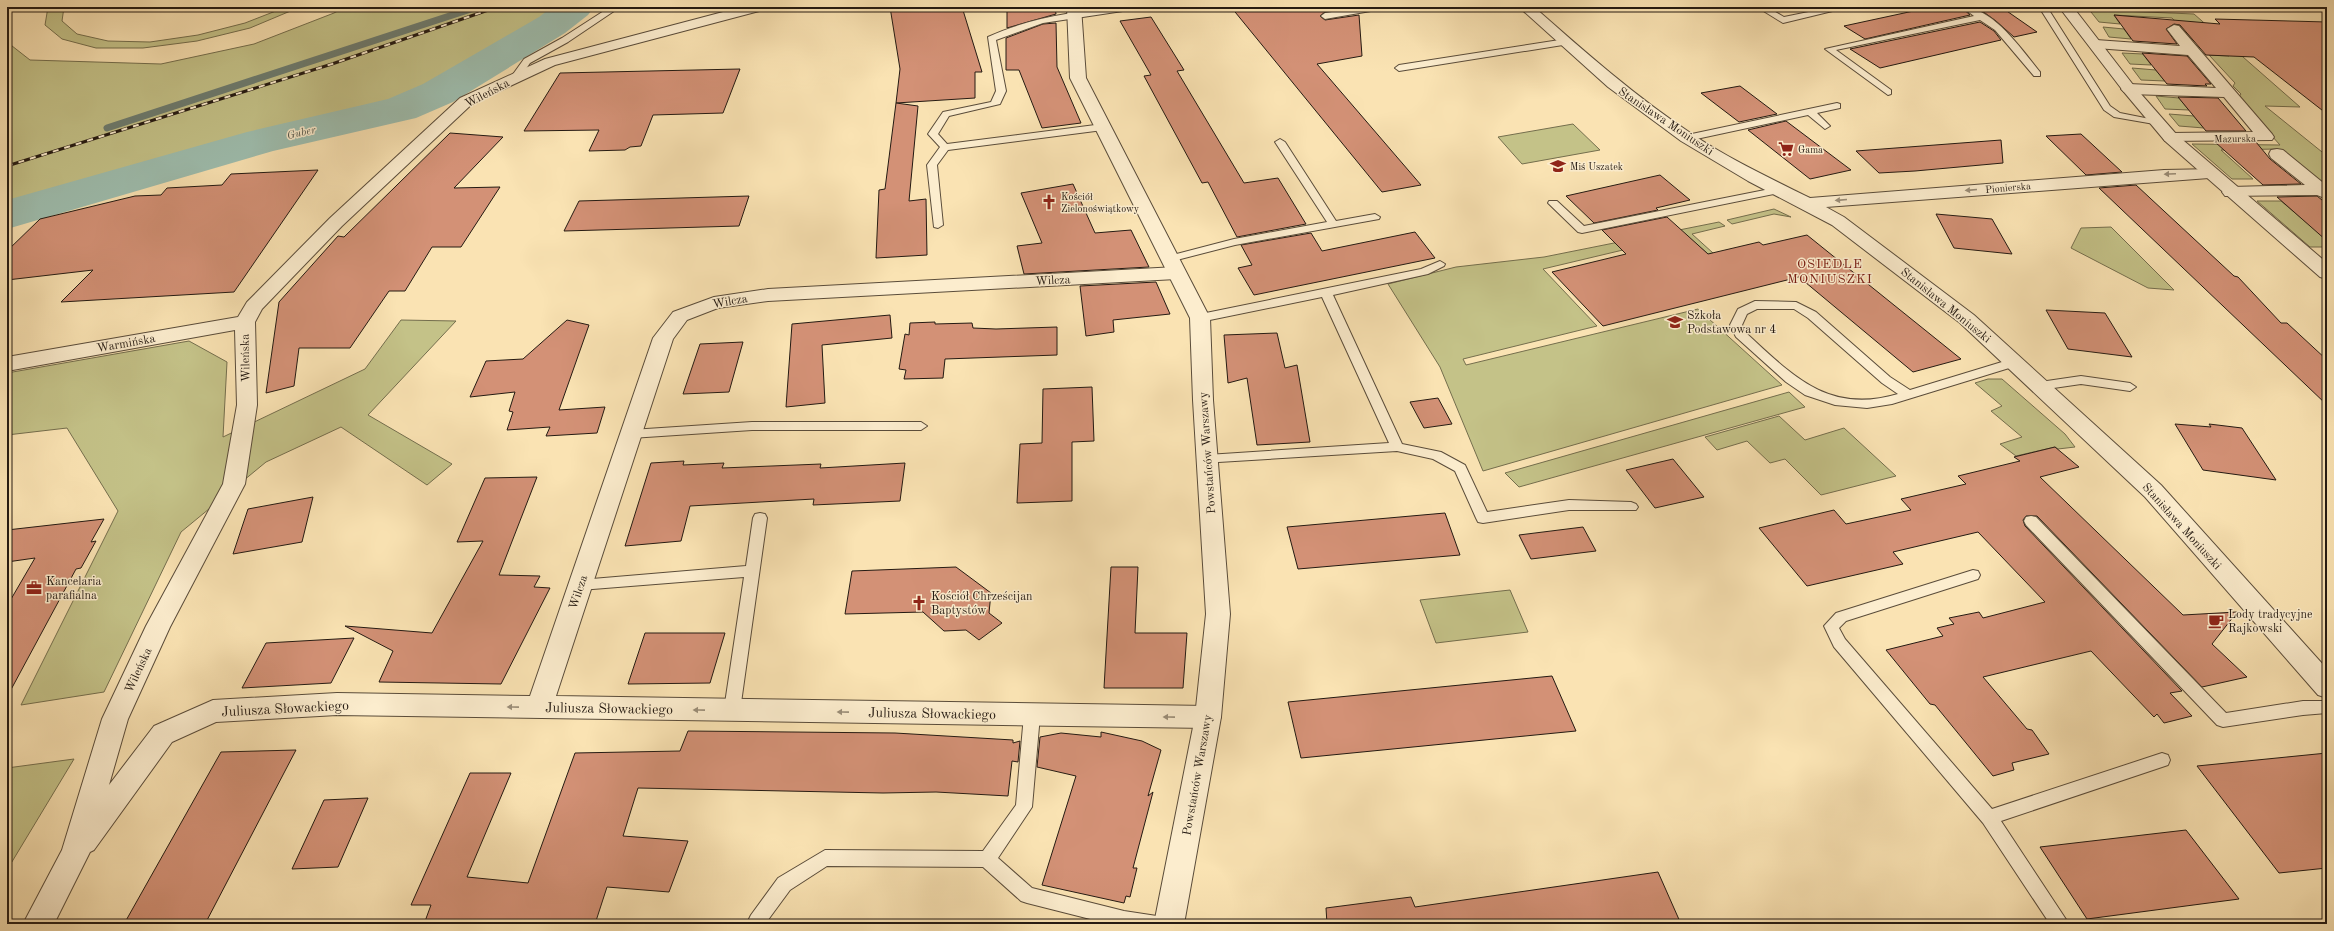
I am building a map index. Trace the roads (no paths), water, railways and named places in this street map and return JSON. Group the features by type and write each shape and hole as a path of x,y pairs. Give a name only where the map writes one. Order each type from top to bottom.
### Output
{"street":[{"name":"Wileńska","path":"38,924 75,854 115,719 158,626 234,484 246,405 244,322 254,306 336,222 466,102 550,62 758,7"},
{"name":"Stanisława Moniuszki","path":"1526,7 1613,84 1687,138 1838,221 1961,314 2015,362 2085,430 2153,491 2327,688"},
{"path":"2066,7 2096,44 2129,90 2171,138 2231,192 2324,267"},
{"name":"Powstańców Warszawy","path":"1075,11 1078,78 1172,266 1200,318 1207,460 1218,614 1208,717 1169,924"},
{"name":"Mazurska","path":"2171,138 2266,137 2174,28"},
{"path":"2096,44 2193,51"},
{"path":"2129,90 2229,93"},
{"path":"2278,154 2324,192"},
{"name":"Pionierska","path":"1807,203 2164,174 2209,173"},
{"path":"2231,192 2324,192"},
{"name":"Wilcza","path":"539,707 663,338 680,316 714,303 768,295 1172,266"},
{"name":"Warmińska","path":"7,364 244,322"},
{"name":"Juliusza Słowackiego","path":"75,854 163,734 213,711 337,704 1208,717"}],"lane":[{"path":"516,77 527,60 565,40 616,7"},
{"path":"945,147 933,134 946,114 994,104 1001,91 991,39 1010,29 1075,11 1136,7"},
{"path":"1325,16 1382,7"},
{"path":"1761,7 1782,20 1845,7"},
{"path":"1966,7 1998,28 2037,74"},
{"path":"2043,7 2107,108 2117,115 2157,123"},
{"path":"1888,92 1829,49 1981,17"},
{"path":"1399,68 1566,42"},
{"path":"1687,138 1837,106"},
{"path":"1810,112 1824,126"},
{"path":"938,225 932,165 945,147 1103,127"},
{"path":"1280,142 1333,224"},
{"path":"1553,203 1582,230 1780,190"},
{"path":"1172,266 1234,242 1375,216"},
{"path":"1200,318 1424,272 1440,264"},
{"path":"1326,292 1397,447"},
{"path":"1908,395 1886,380 1812,315 1796,306 1755,305 1742,312 1736,325 1740,334 1790,379 1809,392 1835,400 1867,404 1908,395 2015,362"},
{"path":"2040,386 2081,380 2130,387"},
{"path":"631,434 752,426 921,426"},
{"path":"1207,460 1397,447 1436,455 1460,468 1483,518 1569,505 1631,507"},
{"path":"732,710 760,518"},
{"path":"2030,522 2223,720 2303,708 2327,707"},
{"path":"580,585 752,570"},
{"path":"1973,575 1841,617 1830,626 1839,643 1990,818 2060,924"},
{"path":"987,859 1024,807 1032,715"},
{"path":"1990,818 2162,760"},
{"path":"756,921 784,884 825,858 987,859 1027,895 1124,919 1164,924"}],"waterway":[{"path":"107,128 477,7"},
{"name":"Guber","path":"7,215 262,141 401,109 438,93 552,25 575,7"}],"railway":[{"path":"7,166 332,64 497,7"}],"place":[{"name":"Gama","path":"1786,149"},
{"name":"Miś Uszatek","path":"1558,166"},
{"name":"Kościół Zielonoświątkowy","path":"1049,202"},
{"name":"Szkoła Podstawowa nr 4","path":"1675,322"},
{"name":"Kancelaria parafialna","path":"34,588"},
{"name":"Kościół Chrześcijan Baptystów","path":"919,603"},
{"name":"Lody tradycyjne Rajkowski","path":"2216,621"}],"district":[{"name":"OSIEDLE MONIUSZKI","path":"1830,270"}]}
